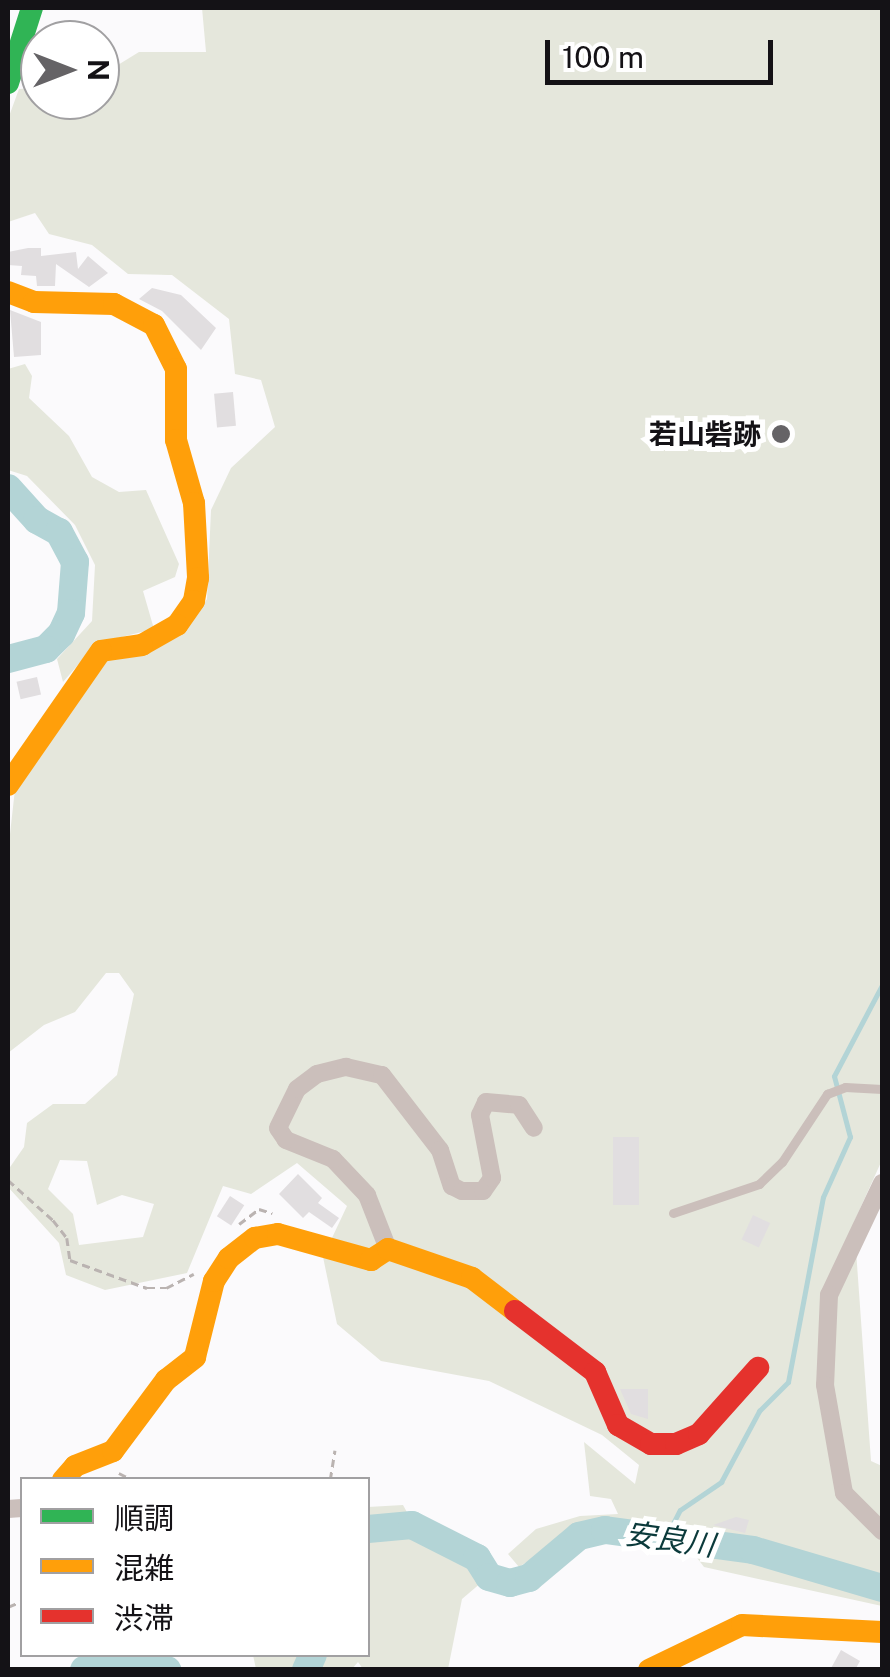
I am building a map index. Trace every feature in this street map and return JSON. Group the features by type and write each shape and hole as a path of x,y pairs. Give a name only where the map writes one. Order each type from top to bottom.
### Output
{"street":[{"path":"8,83 32,8"},
{"path":"8,292 34,302 114,304 154,325 176,368 176,440 194,503 198,578 194,601 177,625 142,645 100,651 8,785"},
{"path":"534,1128 519,1104 486,1102 480,1115 492,1178 483,1191 462,1192 452,1186 440,1150 382,1075 346,1067 316,1074 297,1089 278,1128 286,1140 333,1159 367,1195 388,1249 472,1278 595,1372 618,1425 651,1444 676,1444 700,1434 758,1368"},
{"path":"882,1183 829,1295 824,1385 844,1494 882,1531"},
{"path":"67,1477 76,1466 114,1450 166,1380 195,1357 214,1282 229,1258 255,1238 278,1234 372,1260 388,1249"},
{"path":"649,1670 717,1631 742,1625 882,1632"}],"lane":[{"path":"673,1213 759,1184 782,1162 827,1094 845,1087 882,1089"}],"path":[{"path":"8,1180 53,1220 66,1238 70,1260 147,1288 166,1288 201,1266"},
{"path":"230,1232 247,1216 270,1207 278,1234"},
{"path":"330,1477 335,1450"}],"shaded area":[{"path":"202,8 882,8 882,1160 854,1222 871,1461 882,1466 882,1606 704,1567 694,1554 693,1536 582,1526 519,1567 508,1554 536,1529 580,1516 618,1514 611,1499 590,1496 584,1442 635,1484 639,1465 602,1435 489,1381 381,1361 337,1324 323,1257 347,1206 297,1163 251,1194 223,1186 187,1273 105,1290 66,1275 59,1243 8,1187 8,1170 24,1147 27,1123 53,1104 85,1104 117,1075 134,994 119,973 106,973 75,1012 44,1025 8,1053 8,852 15,789 103,660 181,635 207,599 211,510 231,468 275,427 261,380 235,374 229,319 172,275 128,274 92,245 49,234 35,213 8,222 8,119 19,89 20,120 120,120 120,64 139,52 206,52","holes":["60,1160 87,1161 97,1205 122,1195 154,1204 143,1237 79,1245 73,1214 48,1189"]},
{"path":"25,364 32,376 29,398 69,436 92,477 119,492 146,490 179,564 175,577 143,591 154,629 97,643 63,682 57,659 92,621 95,565 75,525 27,476 8,470 8,369"},
{"path":"403,1505 420,1536 474,1563 482,1582 462,1599 448,1669 363,1669 358,1662 352,1669 256,1669 253,1657 370,1657 370,1507"}],"building":[{"path":"41,248 41,256 76,252 78,269 88,256 108,273 89,287 56,264 55,286 37,286 36,276 21,275 22,266 8,265 8,252"},
{"path":"152,288 181,295 216,328 201,350 162,311 139,299"},
{"path":"10,310 41,322 41,355 14,357"},
{"path":"233,392 236,426 217,428 214,394"},
{"path":"37,677 41,695 21,699 17,682"},
{"path":"613,1137 639,1137 639,1205 613,1205"},
{"path":"298,1174 322,1198 318,1203 339,1218 332,1228 309,1212 303,1218 279,1194"},
{"path":"230,1196 244,1205 231,1225 217,1216"},
{"path":"753,1215 770,1223 759,1248 742,1239"},
{"path":"620,1389 648,1389 648,1419 631,1414"},
{"path":"736,1517 749,1520 745,1533 713,1525"},
{"path":"841,1650 860,1661 855,1670 830,1670"}],"waterway":[{"path":"8,488 37,520 59,532 75,562 71,613 61,634 46,649 8,659"},
{"path":"666,1537 680,1510 721,1482 759,1411 788,1382 823,1197 850,1137 834,1076 882,985"},
{"name":"安良川","path":"370,1529 412,1525 477,1558 489,1577 510,1583 529,1578 579,1536 605,1530 753,1550 882,1588"},
{"name":"安良川","path":"306,1670 312,1657"},
{"name":"安良川","path":"84,1670 111,1662 167,1670"}],"traffic: fast":[{"path":"8,83 32,8"}],"traffic: slow":[{"path":"8,292 34,302 114,304 154,325 176,369 176,440 194,503 198,578 194,601 177,625 142,645 101,651 8,785"},
{"path":"66,1477 75,1466 113,1451 166,1380 195,1357 214,1281 229,1258 255,1238 278,1234 371,1260 388,1249 472,1278 515,1311"},
{"path":"649,1670 742,1625 882,1632"}],"traffic: jam":[{"path":"515,1311 595,1372 618,1425 651,1444 676,1444 699,1434 758,1368"}],"place":[{"name":"若山砦跡","path":"781,434"}]}
